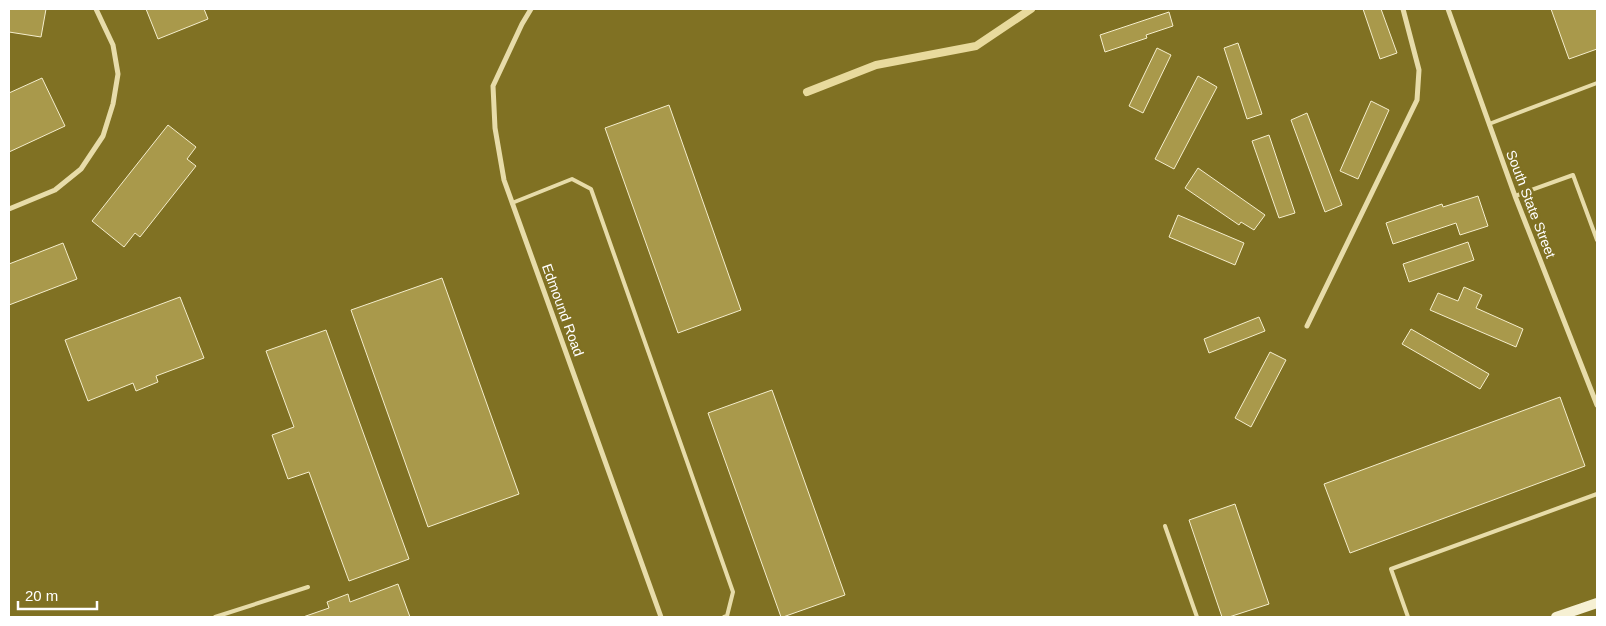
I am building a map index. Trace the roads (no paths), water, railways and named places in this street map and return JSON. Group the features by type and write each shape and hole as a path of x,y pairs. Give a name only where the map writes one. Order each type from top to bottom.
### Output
{"main road":[{"path":"1556,617 1597,603"}],"street":[{"path":"9,209 55,190 81,168 102,136 113,104 118,74 113,45 96,9"},
{"name":"Edmound Road","path":"531,9 493,86 495,128 504,180 661,617"},
{"path":"1307,326 1417,100 1419,70 1403,9"},
{"name":"South State Street","path":"1448,9 1515,196 1595,394 1597,405"}],"lane":[{"path":"1489,124 1597,84"},
{"path":"1515,196 1573,175 1597,240"},
{"path":"512,203 572,180 591,189 733,592 727,616 724,617"},
{"path":"1408,617 1391,569 1597,494"},
{"path":"1165,526 1197,617"},
{"path":"215,617 308,587"}],"waterway":[{"path":"807,92 876,65 976,46 1031,9"}]}
